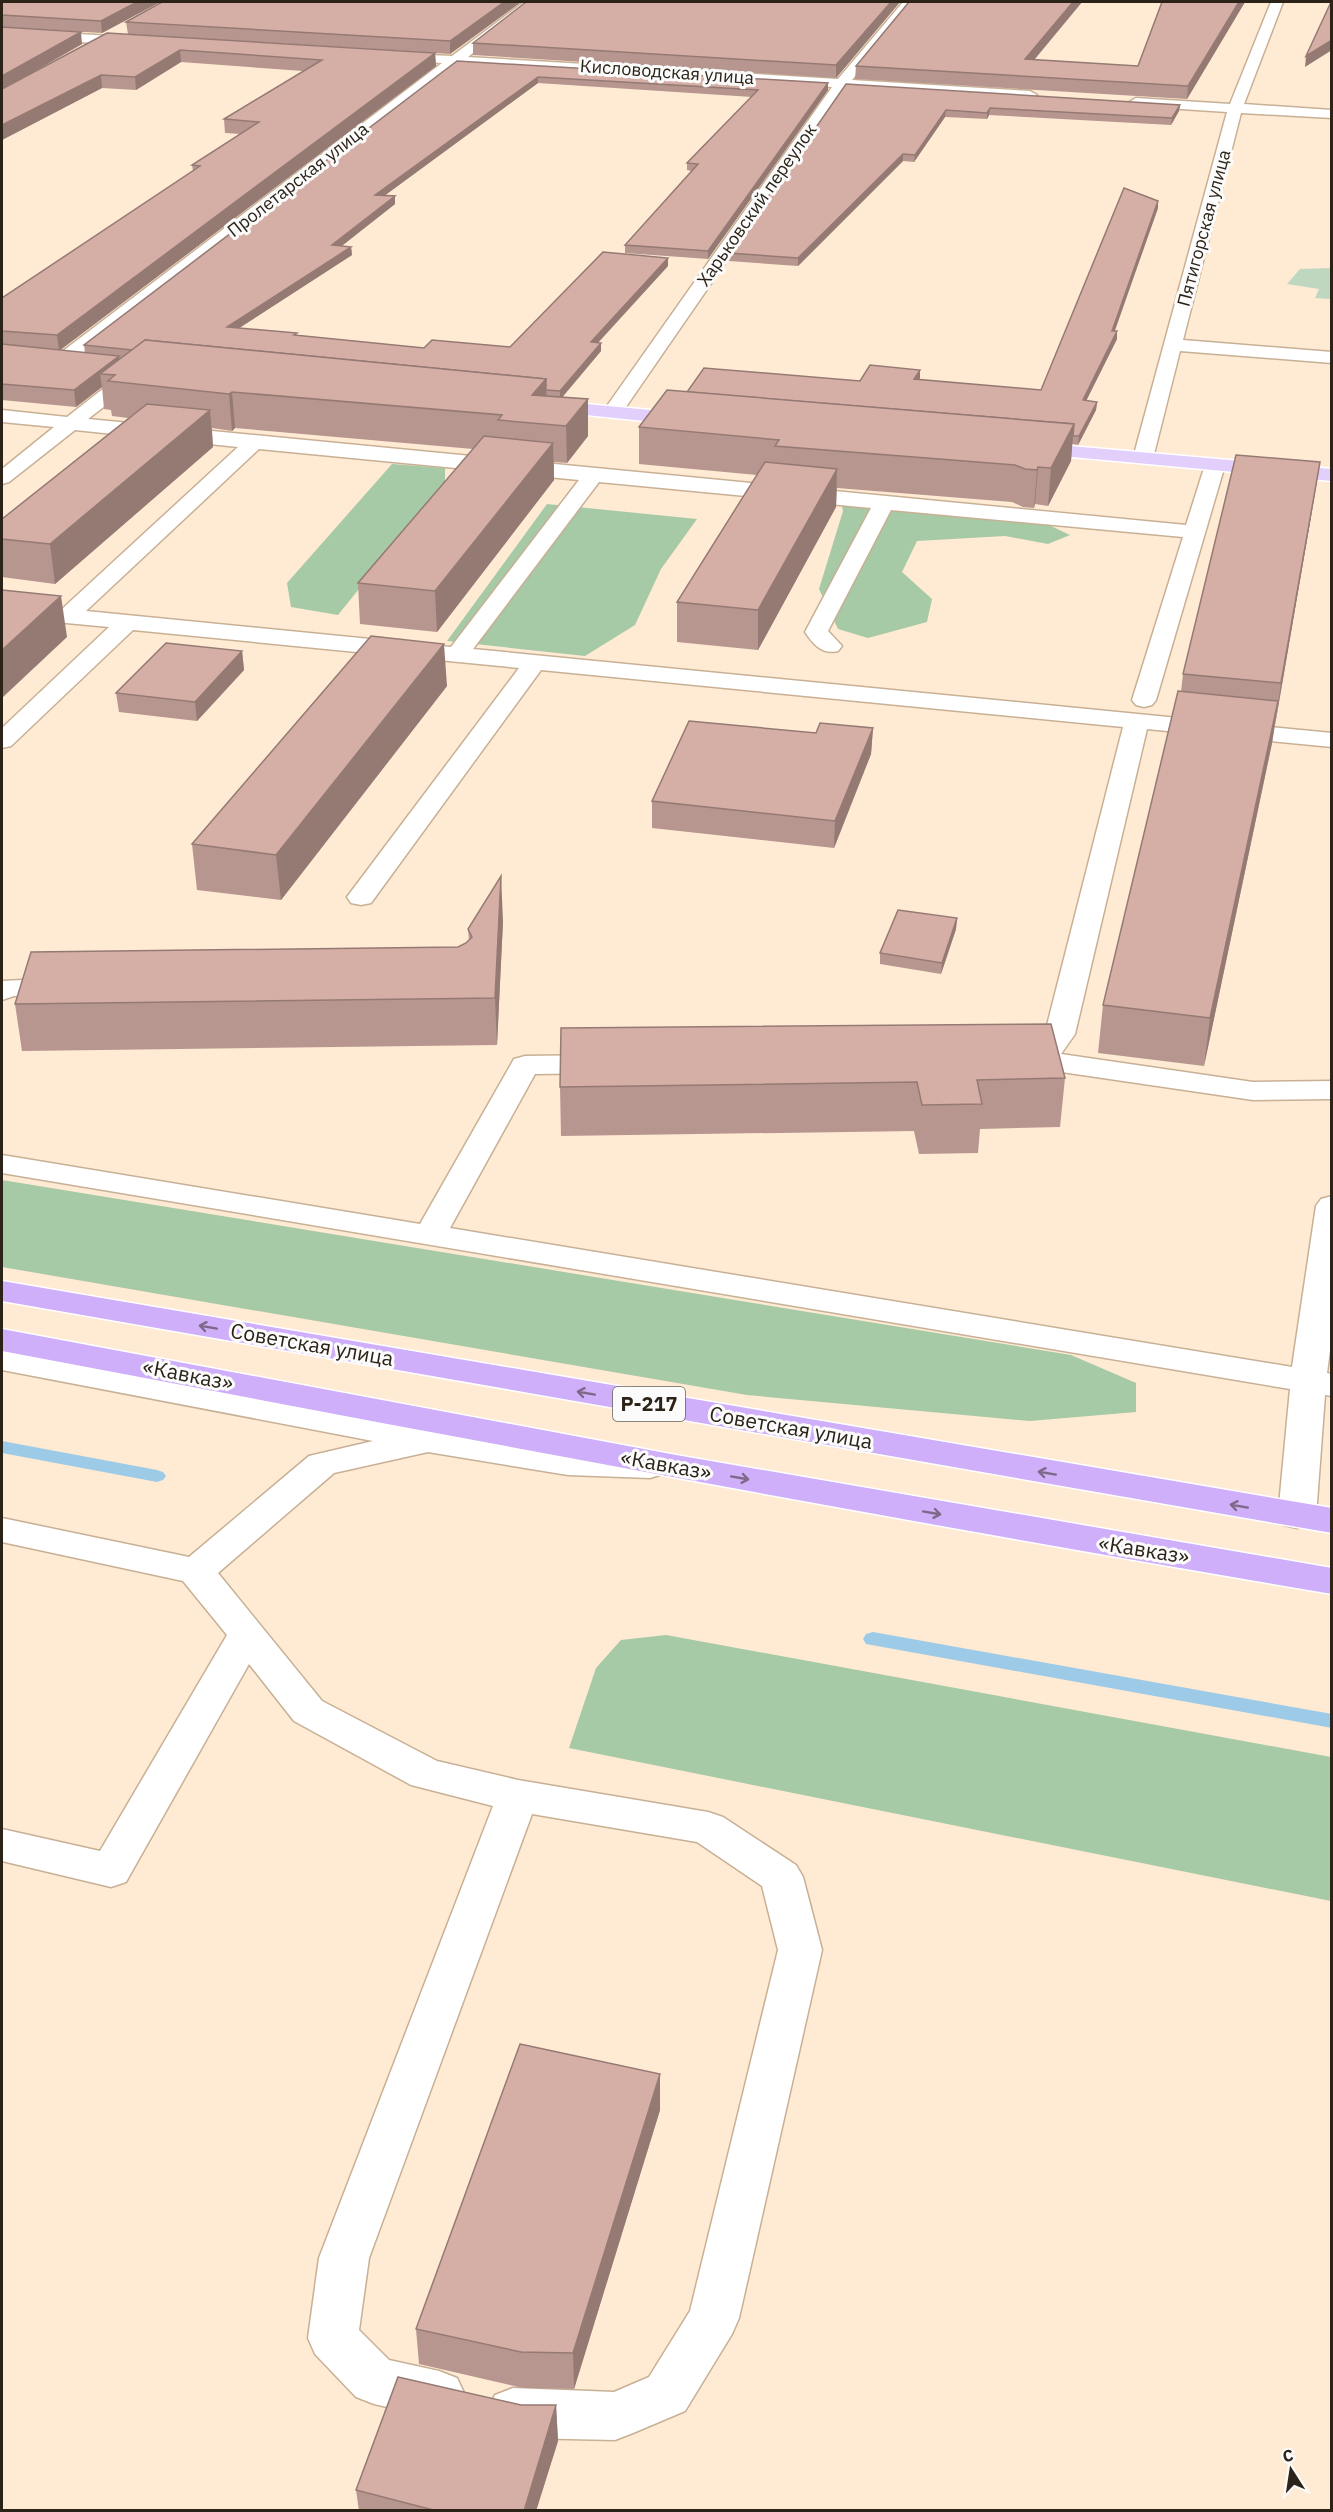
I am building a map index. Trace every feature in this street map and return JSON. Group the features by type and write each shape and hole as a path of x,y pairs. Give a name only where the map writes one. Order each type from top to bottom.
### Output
{"highway":[{"name":"Советская улица","path":"2,1291 1314,1519"},
{"name":"«Кавказ»","path":"2,1340 676,1467 1051,1534 1332,1581"}],"main road":[{"path":"44,356 87,360"},
{"path":"121,364 150,367"},
{"path":"530,405 706,421"},
{"path":"1002,446 1332,475"}],"street":[{"name":"Пролетарская улица","path":"65,358 531,2"},
{"name":"Харьковский переулок","path":"612,413 842,83 909,2"},
{"name":"Пятигорская улица","path":"1143,458 1235,108 1277,2"},
{"path":"82,51 122,29"},
{"path":"2,33 161,43"},
{"name":"Кисловодская улица","path":"372,55 1044,96"},
{"path":"1128,102 1332,114"},
{"path":"1173,345 1332,358"},
{"path":"2,478 72,422 150,367"},
{"path":"2,416 254,443 1194,532"},
{"path":"68,616 254,443"},
{"path":"1041,1060 1060,1034 1140,710 1215,465"},
{"path":"457,654 594,474"},
{"path":"830,646 816,632 884,503"},
{"path":"2,610 535,662 1140,710 1332,740"},
{"path":"2,741 128,622"},
{"path":"361,897 535,662"},
{"path":"2,992 6,988 89,987"},
{"path":"993,1060 1041,1060 1253,1091 1332,1090"},
{"path":"430,1236 525,1065 633,1064"},
{"path":"2,1164 1320,1383"},
{"path":"1314,1519 1320,1383 1332,1206"},
{"path":"2,1359 432,1441 568,1463 676,1467"},
{"path":"196,1570 322,1464 432,1441"},
{"path":"2,1530 196,1570 308,1711 426,1774 518,1796 708,1828 781,1877 801,1950 714,2318 667,2394 615,2416 523,2414 374,2380 333,2338 344,2258 518,1796"},
{"path":"2,1845 111,1870 247,1633"}],"green space":[{"path":"1331,268 1331,299 1315,298 1319,289 1287,284 1300,269"},
{"path":"392,464 445,468 445,482 338,615 291,607 287,583"},
{"path":"839,493 1015,509 1070,535 1048,544 1005,536 917,541 902,572 932,599 927,622 868,638 838,629 819,589 843,511"},
{"path":"547,504 697,519 661,569 635,625 585,656 447,641"},
{"path":"2,1180 1071,1355 1136,1383 1136,1412 1030,1421 747,1395 2,1267"},
{"path":"666,1635 1331,1757 1331,1901 569,1748 596,1668 621,1640"}],"building":[{"path":"2,2 137,2 101,21 2,15"},
{"path":"162,2 504,2 450,41 126,22"},
{"path":"526,2 891,2 836,65 473,43"},
{"path":"909,2 1073,2 1025,59 1138,66 1162,2 1239,2 1188,86 856,66"},
{"path":"1331,2 1332,40 1306,56"},
{"path":"2,27 81,32 2,76"},
{"path":"107,33 435,53 57,335 2,331 2,298 200,166 192,165 259,122 224,119 322,60 180,50 135,77 101,75 2,125 2,89"},
{"path":"457,61 828,83 708,251 625,245 698,164 687,163 758,90 538,77 375,195 395,196 332,245 351,247 227,327 424,348 432,340 510,347 603,252 668,258 591,342 601,343 560,391 546,390 546,379 145,340 132,350 84,345"},
{"path":"846,84 1180,105 1172,118 990,108 987,113 946,110 915,155 903,154 798,258 729,253"},
{"path":"1124,188 1158,201 1112,331 1117,331 1083,400 1097,402 1079,436 1073,436 1074,424 687,392 704,368 860,381 870,365 920,370 914,379 1041,390"},
{"path":"145,340 546,379 532,395 588,399 566,426 498,420 502,415 232,392 229,394 108,381 115,375 100,374"},
{"path":"2,344 119,356 74,390 2,384"},
{"path":"667,390 1074,424 1051,468 1025,469 1015,465 775,446 779,440 639,427"},
{"path":"147,404 210,410 50,544 2,539 2,519"},
{"path":"484,436 553,443 435,591 358,583"},
{"path":"1236,455 1320,462 1281,683 1183,674"},
{"path":"765,462 837,469 758,610 677,602"},
{"path":"2,590 61,596 2,650"},
{"path":"371,636 444,644 276,855 192,844"},
{"path":"166,643 242,651 195,702 116,693"},
{"path":"1178,691 1278,701 1210,1018 1103,1005"},
{"path":"689,721 816,733 820,723 873,728 835,821 652,801"},
{"path":"501,876 495,998 15,1004 31,952 458,947 472,937 468,929"},
{"path":"898,910 957,918 942,963 880,953"},
{"path":"1051,1024 1065,1078 977,1080 982,1104 922,1105 917,1082 560,1087 561,1028"},
{"path":"520,2044 660,2074 573,2353 521,2352 416,2329"},
{"path":"398,2377 521,2405 556,2405 524,2511 437,2511 356,2490"}],"waterway":[{"path":"2,1447 157,1476"},
{"path":"873,1639 1332,1721"}]}
